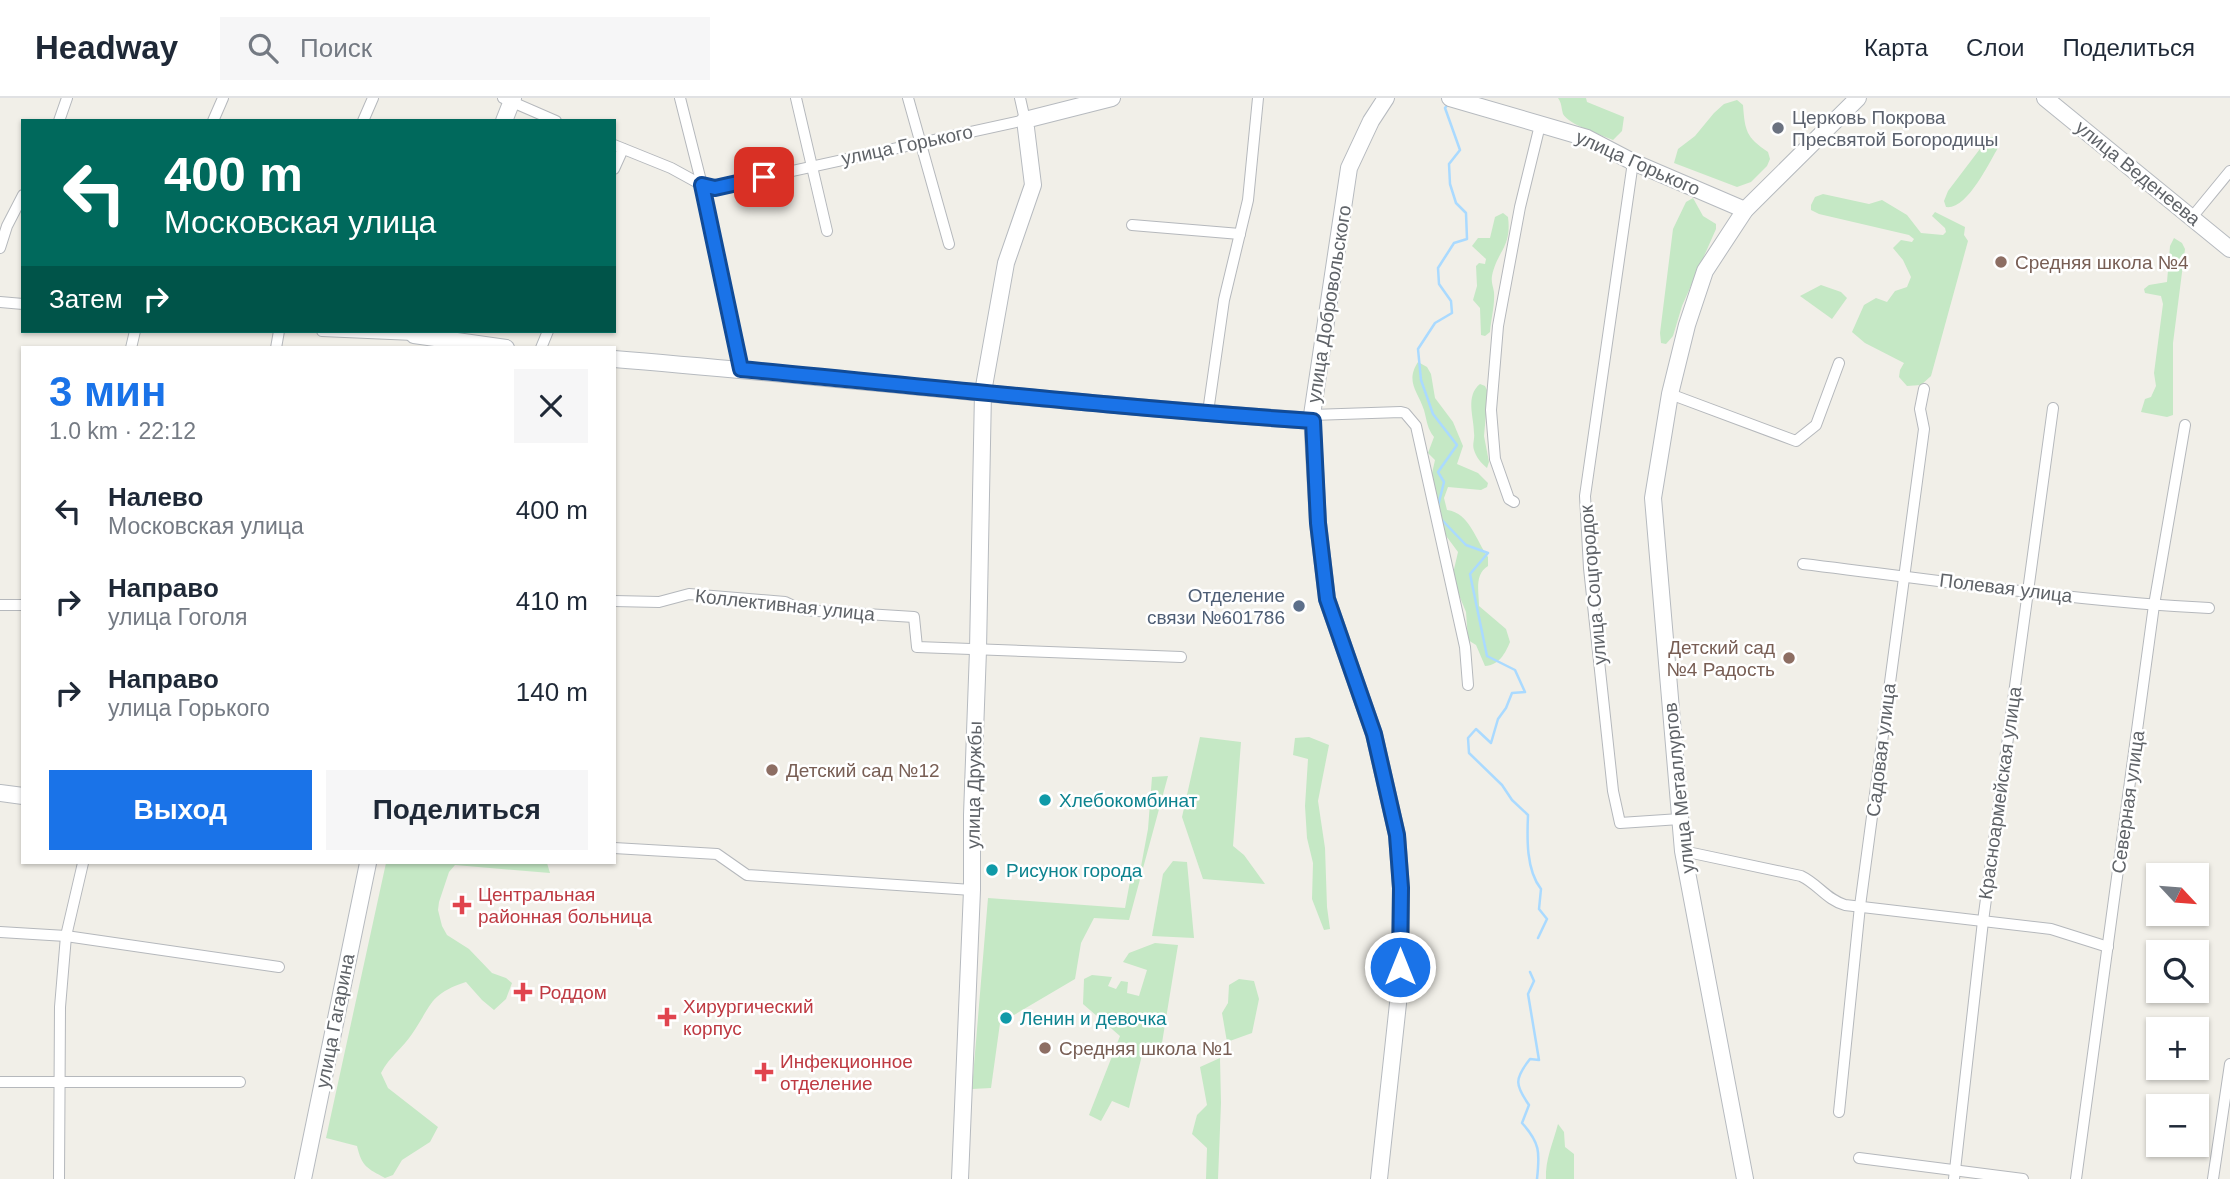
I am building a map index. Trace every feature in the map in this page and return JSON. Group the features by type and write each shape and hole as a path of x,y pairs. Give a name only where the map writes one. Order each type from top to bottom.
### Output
{"street":[{"path":"60,119 67,98"},
{"path":"214,119 223,98"},
{"path":"364,119 373,98"},
{"path":"680,98 702,185 741,369"},
{"path":"796,98 827,231"},
{"path":"908,98 949,244"},
{"path":"1020,98 1025,120"},
{"name":"улица Горького","path":"702,185 715,188 1025,120 1112,98"},
{"path":"1208,412 1224,300 1248,200 1258,98"},
{"name":"улица Добровольского","path":"1379,1179 1400,985 1401,888 1397,835 1374,734 1327,599 1318,523 1313,418 1349,168 1371,121 1386,98"},
{"name":"улица Металлургов","path":"1745,1179 1683,851 1653,498 1670,394 1705,271 1745,209 1858,98"},
{"name":"улица Веденеева","path":"2045,98 2063,103 2230,249"},
{"path":"504,119 509,99 552,119"},
{"name":"улица Горького","path":"1454,99 1587,138 1633,162 1745,209"},
{"name":"улица Дружбы","path":"960,1179 972,890 983,391 1006,263 1032,185 1025,120"},
{"path":"1514,502 1508,499 1494,459 1491,410 1498,326 1519,210 1540,125"},
{"path":"619,147 671,168 702,185"},
{"name":"улица Соцгородок","path":"1633,162 1585,496 1589,568 1613,792 1620,823 1680,818"},
{"path":"2193,216 2230,170"},
{"path":"0,248 7,226 21,199"},
{"path":"1132,225 1240,234"},
{"path":"0,302 21,304"},
{"path":"348,333 488,346"},
{"path":"616,359 983,391 1056,401 1208,412 1313,418 1405,412 1416,426 1465,647 1468,685"},
{"path":"1670,394 1796,441 1816,425 1839,362"},
{"name":"Садовая улица","path":"1839,1112 1860,906 1924,429 1920,410 1924,389"},
{"name":"Красноармейская улица","path":"1954,1175 1983,921 2053,408"},
{"name":"Северная улица","path":"2076,1179 2154,605 2185,425"},
{"name":"Полевая улица","path":"1803,564 2027,592 2209,608"},
{"name":"Коллективная улица","path":"616,601 659,602 689,594 785,602 802,610 914,617 917,647 1181,657"},
{"path":"0,605 21,606"},
{"path":"0,793 21,796"},
{"path":"616,848 718,854 747,875 972,890"},
{"path":"1683,851 1801,876 1816,883 1834,902 2051,929 2108,947"},
{"path":"59,1179 60,1007 66,936 83,864"},
{"name":"улица Гагарина","path":"303,1179 368,864"},
{"path":"0,932 66,936 279,967"},
{"path":"2213,1179 2230,1064"},
{"path":"0,1082 240,1082"},
{"path":"1859,1158 1954,1175 2023,1179"}],"green space":[{"path":"1558,98 1586,98 1587,102 1624,117 1622,131 1613,140 1579,126 1563,114"},
{"path":"1737,100 1743,105 1748,133 1768,152 1770,159 1767,166 1751,182 1737,187 1674,163 1678,149 1695,136 1714,113 1724,104"},
{"path":"1989,137 1998,137 1999,146 1983,174 1962,201 1946,207 1944,201 1948,191"},
{"path":"1823,194 1869,204 1882,200 1907,215 1921,233 1943,235 1946,232 1932,216 1935,212 1965,227 1964,235 1968,241 1931,376 1921,385 1907,386 1899,377 1904,363 1865,343 1852,332 1864,305 1876,298 1887,302 1895,291 1907,287 1911,277 1903,260 1893,248 1901,240 1912,242 1914,239 1909,235 1811,210 1815,197"},
{"path":"1693,198 1703,216 1716,224 1716,229 1682,306 1673,336 1666,344 1661,343 1673,229 1686,202"},
{"path":"1503,213 1508,217 1508,235 1492,276 1493,307 1490,332 1485,336 1481,335 1480,308 1473,300 1477,286 1476,266 1479,263 1485,264 1486,259 1472,246 1478,238 1490,238 1495,217"},
{"path":"2174,238 2182,243 2185,249 2173,343 2173,415 2167,417 2141,412 2145,399 2151,397 2156,386 2154,373 2163,304 2161,296 2145,293 2144,289 2149,285 2167,282 2170,246"},
{"path":"1821,285 1841,292 1847,298 1832,319 1800,296"},
{"path":"1418,362 1427,367 1431,374 1435,398 1453,422 1463,446 1457,464 1478,473 1488,483 1487,487 1481,490 1448,487 1444,498 1447,510 1455,512 1467,522 1488,557 1488,566 1479,579 1479,606 1506,629 1510,642 1501,658 1490,665 1485,666 1476,645 1468,640 1466,612 1452,578 1458,552 1441,529 1431,478 1435,460 1428,453 1434,437 1413,381"},
{"path":"1480,384 1485,386 1488,392 1484,436 1489,462 1487,468 1473,448 1471,407 1473,394"},
{"path":"1200,737 1241,742 1233,846 1244,855 1265,884 1203,879 1182,817"},
{"path":"1309,737 1329,745 1318,801 1325,848 1330,929 1324,930 1312,899 1313,863 1307,838 1305,806 1308,759 1293,755 1295,738"},
{"path":"1168,776 1129,920 1094,918 1081,943 1075,979 1014,1015 1001,1016 991,1088 972,1089 988,898 1125,908 1131,876 1139,877 1148,829 1152,777"},
{"path":"1173,861 1187,862 1194,938 1152,936 1163,874"},
{"path":"386,864 547,864 550,873 455,865 449,872 438,910 447,935 469,949 492,973 512,983 506,999 494,1010 466,982 445,991 433,1002 381,1073 388,1088 438,1127 430,1142 402,1160 393,1175 385,1178 366,1166 357,1146 326,1138"},
{"path":"1155,943 1178,945 1161,1049 1144,1047 1129,1108 1112,1101 1101,1121 1089,1115 1120,1036 1083,1004 1084,979 1092,975 1112,977 1108,986 1116,989 1121,981 1128,982 1127,993 1139,996 1147,970 1123,962 1129,953"},
{"path":"1239,979 1254,981 1259,999 1252,1033 1227,1042 1222,1013 1228,1003 1229,985"},
{"path":"1220,1058 1218,1179 1206,1179 1207,1148 1192,1134 1197,1115 1207,1105 1200,1067"},
{"path":"1558,1124 1564,1132 1565,1147 1574,1154 1574,1179 1546,1179 1548,1158"}],"waterway":[{"path":"1438,506 1444,482 1438,472 1457,445 1433,414 1421,380 1418,349 1435,323 1452,313 1451,301 1439,284 1438,268 1454,243 1467,239 1466,213 1456,203 1450,184 1449,164 1460,150 1445,108 1448,104"},
{"path":"1441,519 1466,545 1488,553 1470,574 1487,656 1515,670 1525,692 1512,693 1498,719 1491,743 1476,729 1468,738 1469,753 1528,815 1530,863 1541,889 1539,909 1547,919 1538,938"},
{"path":"1530,972 1534,981 1528,994 1539,1060 1530,1059 1518,1082 1529,1105 1522,1123 1537,1148 1537,1179"}],"place":[{"name":"Церковь Покрова Пресвятой Богородицы","path":"1778,128"},
{"name":"Средняя школа №4","path":"2001,262"},
{"name":"Отделение связи №601786","path":"1299,606"},
{"name":"Детский сад №4 Радость","path":"1789,658"},
{"name":"Детский сад №12","path":"772,770"},
{"name":"Хлебокомбинат","path":"1045,800"},
{"name":"Рисунок города","path":"992,870"},
{"name":"Центральная районная больница","path":"462,905"},
{"name":"Роддом","path":"523,992"},
{"name":"Хирургический корпус","path":"667,1017"},
{"name":"Ленин и девочка","path":"1006,1018"},
{"name":"Средняя школа №1","path":"1045,1048"},
{"name":"Инфекционное отделение","path":"764,1072"}],"route":[{"path":"764,177 715,188 702,185 741,369 983,391 1056,401 1313,421 1318,523 1327,599 1374,734 1397,835 1401,888 1400,967"}]}
